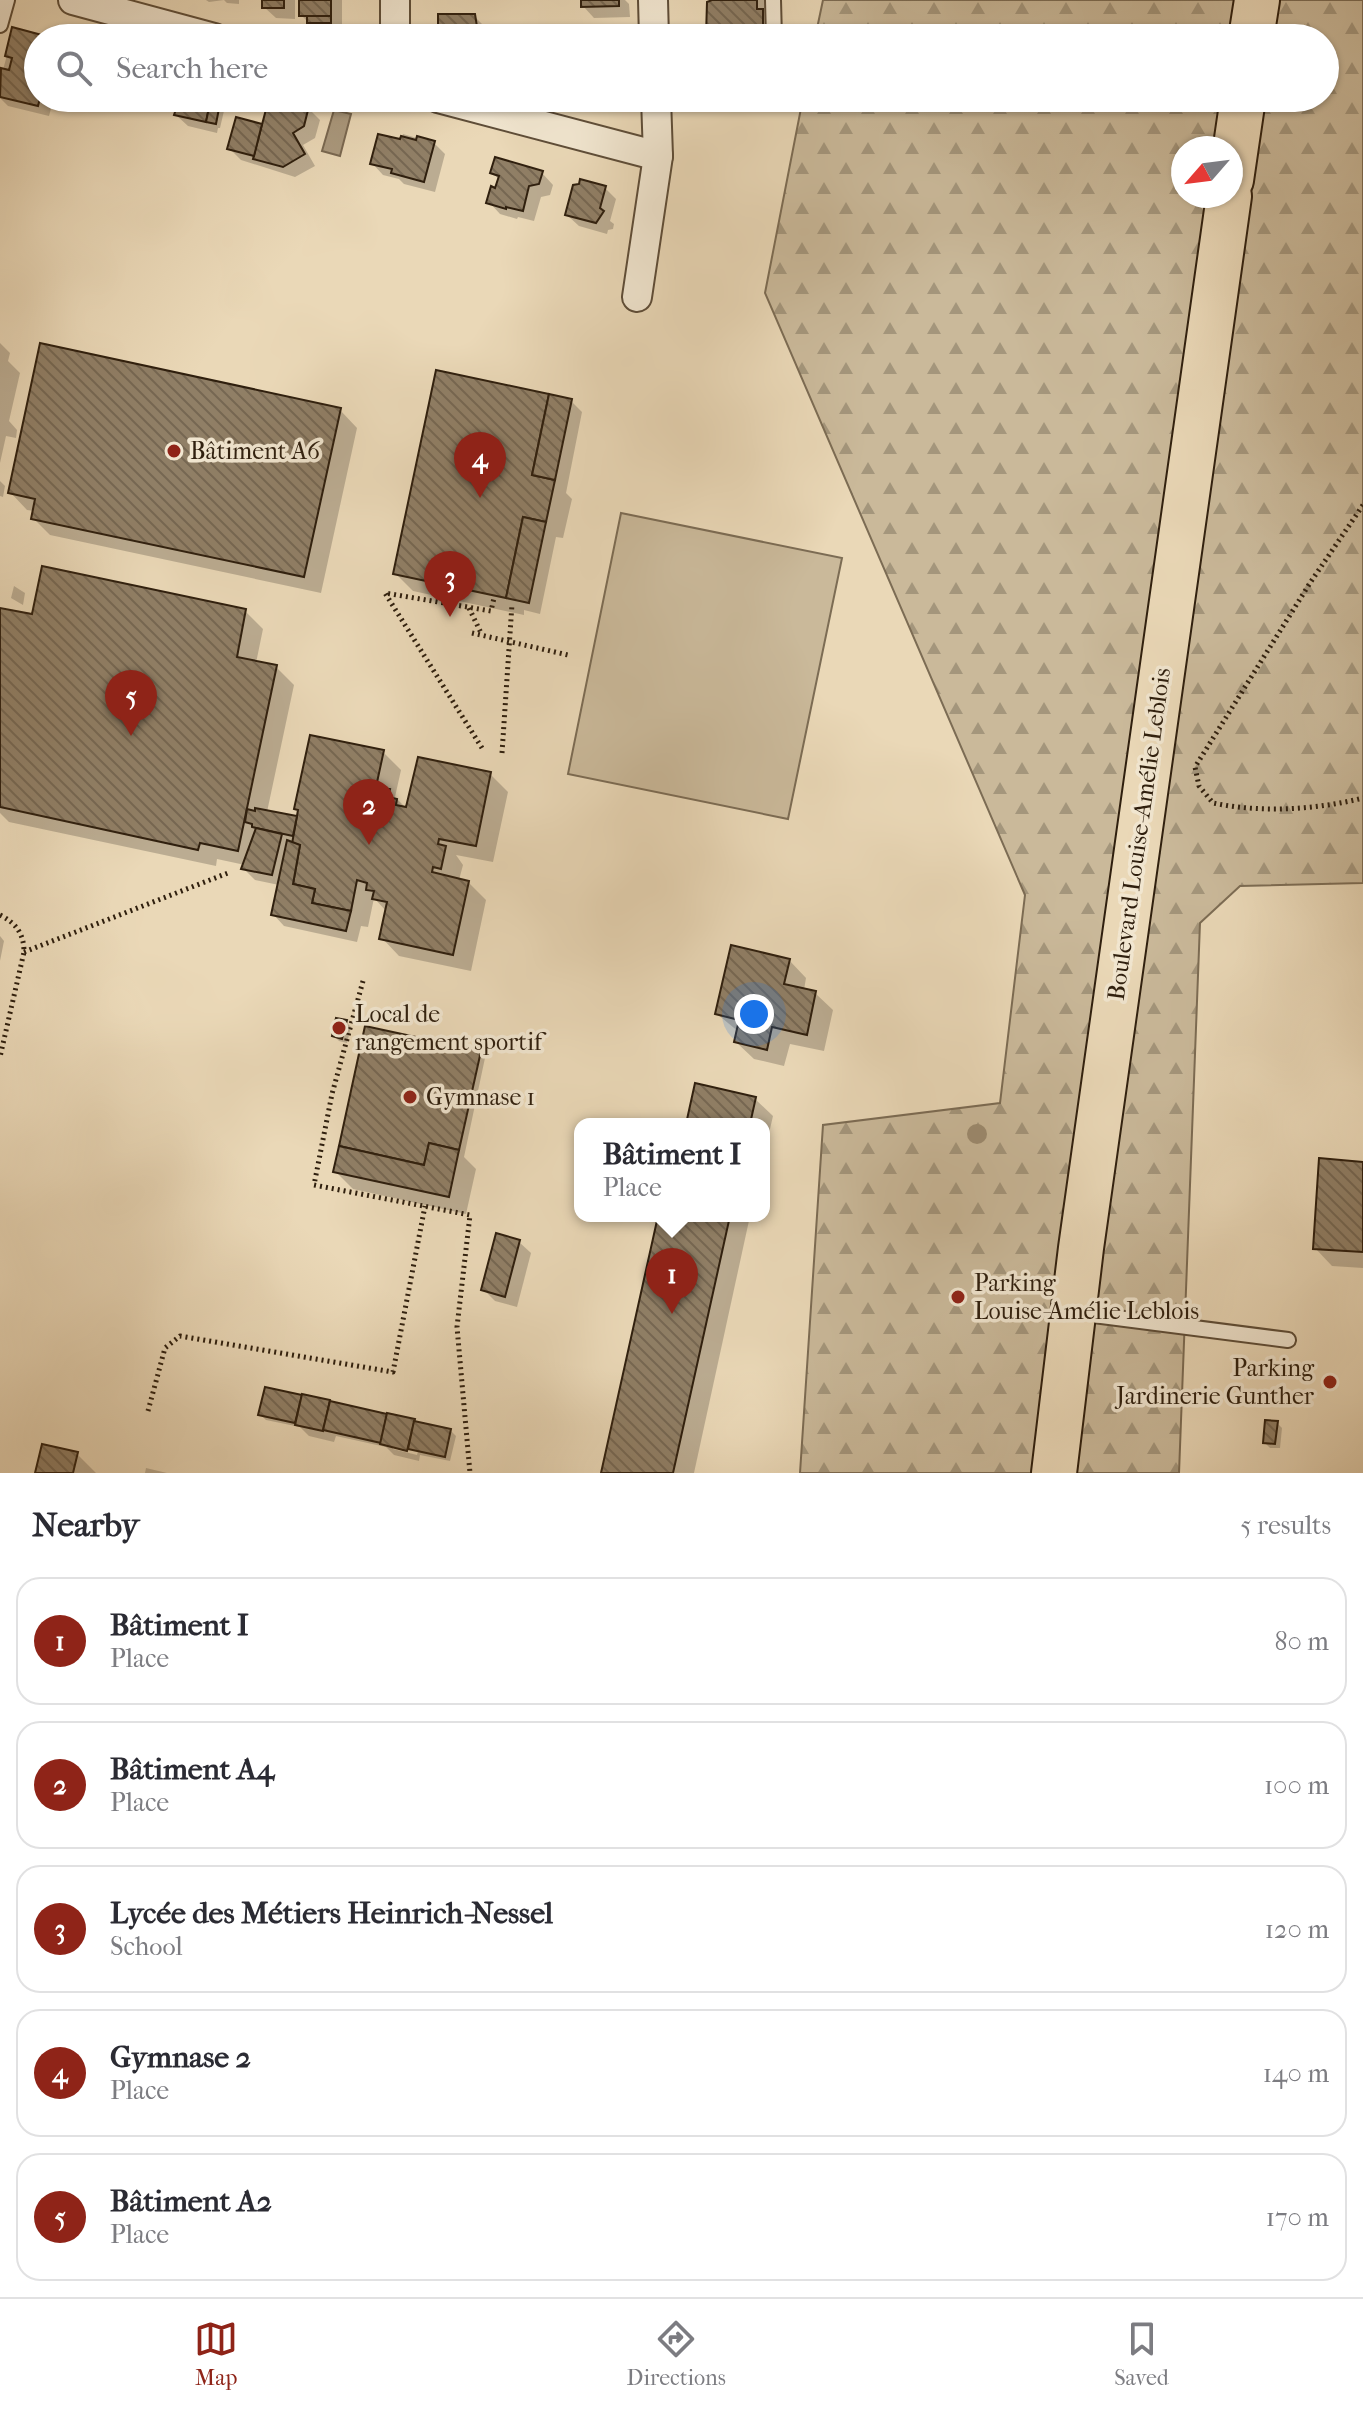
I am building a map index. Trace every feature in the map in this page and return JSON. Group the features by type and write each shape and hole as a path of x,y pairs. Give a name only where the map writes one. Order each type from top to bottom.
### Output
{"main road":[{"path":"1253,24 1257,0"},
{"path":"1237,136 1241,112"},
{"name":"Boulevard Louise-Amélie Leblois","path":"1054,1473 1073,1313 1227,208"}],"street":[{"path":"73,0 162,24"},
{"path":"395,0 395,24"},
{"path":"653,0 654,24"},
{"path":"491,112 658,156"},
{"path":"637,297 658,156 656,112"}],"lane":[{"path":"0,25 7,0"},
{"path":"773,0 774,24"},
{"path":"1073,1313 1288,1340"}],"path":[{"path":"1363,505 1310,583 1195,767 1199,786 1213,803 1248,810 1336,805 1363,798"},
{"path":"482,748 385,593 491,611 494,598"},
{"path":"502,753 512,604"},
{"path":"468,607 482,635"},
{"path":"472,633 568,655"},
{"path":"24,952 228,873"},
{"path":"0,915 16,926 21,934 24,952 0,1057"},
{"path":"363,981 332,1094 314,1185 470,1215 457,1327 470,1473"},
{"path":"148,1411 165,1348 180,1336 393,1372 425,1206"}],"green space":[{"path":"823,0 1363,0 1363,883 1240,886 1200,923 1179,1473 800,1473 823,1125 1000,1103 1025,895 765,293 800,112 1339,112 1339,24 818,24"},
{"path":"621,513 842,558 788,819 568,774"}],"shaded area":[{"path":"333,112 351,114 340,156 322,151"}],"building":[{"path":"262,0 284,0 284,8 262,8"},
{"path":"299,0 331,0 331,16 299,16"},
{"path":"581,0 619,0 619,6 581,7"},
{"path":"757,0 757,9 763,9 763,24 706,24 707,2"},
{"path":"438,14 475,14 477,24 438,24"},
{"path":"307,16 331,16 331,23 307,23"},
{"path":"12,27 24,30 24,103 0,97 1,68 9,70 12,58 5,56"},
{"path":"175,112 208,112 206,122 174,115"},
{"path":"208,112 218,112 216,124 206,122"},
{"path":"265,112 308,112 304,126 293,133 305,154 283,167 253,159"},
{"path":"236,117 262,124 254,156 227,149"},
{"path":"378,134 416,140 417,136 435,141 424,182 370,164"},
{"path":"495,157 543,171 539,184 529,186 523,211 486,203 491,186 495,188 499,176 490,173"},
{"path":"580,179 606,186 600,208 604,211 596,223 565,215 573,185 579,184"},
{"name":"Bâtiment A6","path":"40,343 341,408 304,577 31,519 35,499 8,493"},
{"path":"436,370 549,394 532,475 555,480 546,522 523,517 506,598 393,574"},
{"path":"549,394 572,399 555,480 532,475"},
{"path":"523,517 546,522 529,603 506,598"},
{"path":"42,566 246,609 237,657 277,665 238,851 200,843 198,850 0,807 0,608 32,614"},
{"path":"310,735 384,750 376,787 390,789 388,797 397,799 396,805 406,807 418,757 491,772 476,846 439,839 438,844 446,846 441,869 433,867 432,872 469,881 453,955 379,939 387,902 372,899 374,891 366,890 367,883 357,880 351,911 312,903 315,889 293,884 300,845 292,844 298,810 294,809"},
{"path":"255,808 297,816 293,836 252,827 252,824 245,822 247,809 255,811"},
{"path":"256,828 282,834 272,875 241,869"},
{"path":"287,840 300,845 293,884 315,889 312,903 351,911 346,931 271,915"},
{"path":"731,945 790,959 784,984 816,991 807,1035 772,1027 767,1050 734,1042 739,1020 715,1014"},
{"name":"Local de rangement sportif","path":"336,1018 347,1020 342,1039 332,1036"},
{"name":"Gymnase 1","path":"365,1026 481,1051 459,1150 429,1143 424,1165 339,1146"},
{"path":"695,1083 756,1097 751,1118 687,1118"},
{"path":"429,1143 459,1150 449,1197 333,1172 339,1146 424,1165"},
{"path":"1319,1158 1363,1162 1363,1252 1313,1249"},
{"path":"657,1222 729,1222 673,1473 601,1473"},
{"path":"496,1233 520,1240 505,1297 481,1290"},
{"path":"265,1387 302,1395 295,1423 258,1415"},
{"path":"302,1394 330,1400 323,1431 295,1425"},
{"path":"330,1401 387,1414 381,1443 323,1430"},
{"path":"387,1413 415,1419 407,1451 380,1444"},
{"path":"1265,1420 1278,1421 1275,1444 1263,1443"},
{"path":"414,1421 451,1429 445,1457 408,1449"},
{"path":"42,1444 78,1452 73,1473 35,1473"}],"place":[{"name":"Bâtiment A6","path":"174,451"},
{"name":"Gymnase 2","path":"480,498"},
{"name":"Lycée des Métiers Heinrich-Nessel","path":"450,617"},
{"name":"Bâtiment A2","path":"131,736"},
{"name":"Bâtiment A4","path":"369,845"},
{"name":"Local de rangement sportif","path":"339,1028"},
{"name":"Gymnase 1","path":"410,1097"},
{"name":"Parking Louise-Amélie Leblois","path":"958,1297"},
{"name":"Bâtiment I","path":"672,1314"},
{"name":"Parking Jardinerie Gunther","path":"1330,1382"}]}
